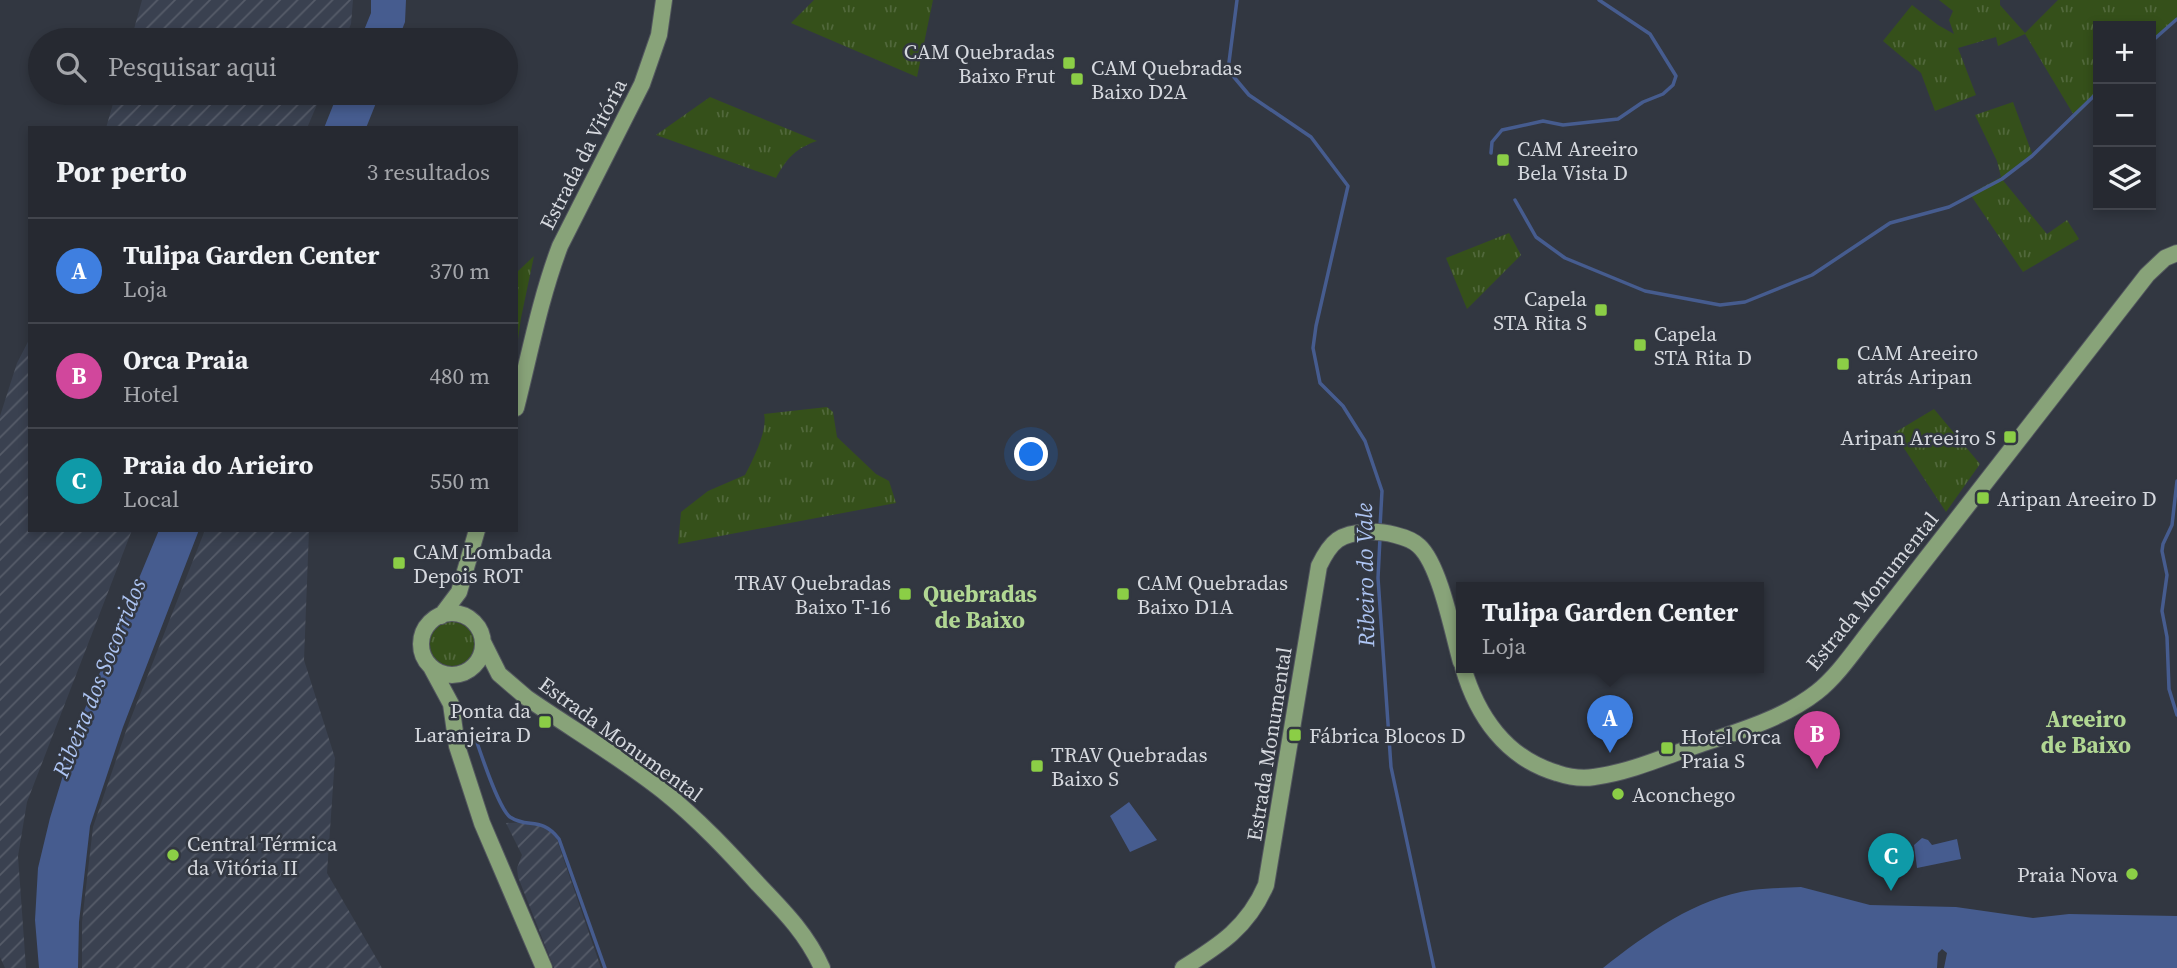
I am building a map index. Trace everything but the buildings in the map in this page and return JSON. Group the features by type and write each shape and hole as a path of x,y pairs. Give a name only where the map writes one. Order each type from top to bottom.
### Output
{"main road":[{"name":"Estrada da Vitória","path":"518,399 540,304 560,246 642,84 659,34 664,0"},
{"name":"Estrada Monumental","path":"1464,673 1480,712 1513,751 1531,764 1566,776 1595,777 1646,764 1741,730 1805,701 1830,680 2147,275 2155,266 2177,253"},
{"name":"Estrada Monumental","path":"1183,968 1239,928 1259,903 1266,885 1319,566 1332,543 1354,532 1375,531 1417,544 1435,571 1456,644"},
{"path":"476,532 459,592 441,616 428,626 422,639 423,654 452,704 457,746 482,823 544,968"},
{"path":"452,704 465,672 479,659 482,642 480,631 470,620 459,592"},
{"path":"441,616 456,614 470,620"},
{"name":"Estrada Monumental","path":"482,642 499,674 527,698 644,777 687,811 798,926 814,949 822,968"},
{"path":"431,667 446,674 499,674"}],"shaded area":[{"path":"142,0 353,0 349,28 134,28"},
{"path":"113,105 317,105 308,126 107,126"},
{"path":"28,342 28,532 131,532 27,802 18,856 26,968 5,968 0,957 0,416 17,363"},
{"path":"204,532 309,532 304,660 335,758 327,873 382,968 82,968 82,922 93,827 127,728"},
{"path":"528,822 546,828 556,837 601,968 554,968 518,877 517,868 522,855 506,823"}],"green space":[{"path":"814,0 933,0 917,77 791,23"},
{"path":"1939,0 2000,0 2000,5 2025,33 2058,0 2177,0 2177,20 2156,39 2156,21 2093,21 2093,98 2075,117 2025,34 1998,46 1996,37 1958,48 1976,95 1935,111 1921,73 1883,41 1912,5 1954,34 1949,20 1953,11"},
{"path":"710,97 817,141 792,155 776,178 656,135"},
{"path":"2013,102 2033,156 2001,178 2047,234 2067,220 2079,239 2023,272 1970,194 2001,177 1997,161 1975,115"},
{"path":"1509,233 1521,255 1467,309 1446,258"},
{"path":"534,256 518,340 518,271"},
{"path":"827,407 833,412 837,437 876,474 889,481 896,503 678,544 681,512 708,491 745,475 762,436 764,414"},
{"path":"1934,409 1980,464 1946,512 1894,433"},
{"path":"452,622 468,628 474,644 468,660 452,666 436,660 430,644 436,628"}],"water":[{"path":"371,0 406,0 403,28 365,28 371,13"},
{"path":"333,105 375,105 367,126 325,126"},
{"name":"Ribeira dos Socorridos","path":"158,532 198,532 123,727 90,826 79,922 78,968 39,968 35,920 38,868 79,723"},
{"path":"1129,802 1157,840 1130,852 1110,816"},
{"path":"1922,838 1932,845 1957,839 1961,859 1917,868 1914,845"},
{"path":"1801,887 1870,905 1956,907 2033,918 2069,914 2177,916 2177,968 1944,968 1947,953 1942,949 1938,953 1937,968 1603,968 1654,930 1711,901 1752,890"}],"waterway":[{"name":"Ribeiro do Vale","path":"1237,0 1228,70 1249,95 1311,137 1348,186 1313,348 1320,383 1343,406 1365,441 1382,491 1380,527"},
{"path":"1491,153 1492,142 1502,130 1543,121 1563,125 1618,119 1643,102 1663,94 1673,85 1676,76 1650,34 1599,0"},
{"path":"2156,38 2177,19"},
{"path":"1515,200 1536,237 1565,258 1645,291 1720,305 1745,302 1812,275 1890,223 1949,207 2002,179 2032,156 2093,97"},
{"path":"2177,481 2172,525 2162,551 2167,575 2162,611 2167,637 2169,689 2177,715"},
{"name":"Ribeiro do Vale","path":"1380,538 1378,578 1391,767 1434,968"},
{"path":"473,731 489,777 505,811 517,820 546,828 559,839 605,968"}],"place":[{"name":"CAM Quebradas Baixo Frut","path":"1069,63"},
{"name":"CAM Quebradas Baixo D2A","path":"1077,79"},
{"name":"CAM Areeiro Bela Vista D","path":"1503,160"},
{"name":"Capela STA Rita S","path":"1601,310"},
{"name":"Capela STA Rita D","path":"1640,345"},
{"name":"CAM Areeiro atrás Aripan","path":"1843,364"},
{"name":"Aripan Areeiro S","path":"2010,437"},
{"name":"Aripan Areeiro D","path":"1983,498"},
{"name":"CAM Lombada Depois ROT","path":"399,563"},
{"name":"TRAV Quebradas Baixo T-16","path":"905,594"},
{"name":"CAM Quebradas Baixo D1A","path":"1123,594"},
{"name":"Ponta da Laranjeira D","path":"545,722"},
{"name":"Fábrica Blocos D","path":"1295,735"},
{"name":"Hotel Orca Praia S","path":"1667,748"},
{"name":"Tulipa Garden Center","path":"1610,753"},
{"name":"TRAV Quebradas Baixo S","path":"1037,766"},
{"name":"Orca Praia","path":"1817,769"},
{"name":"Aconchego","path":"1618,794"},
{"name":"Central Térmica da Vitória II","path":"173,855"},
{"name":"Praia Nova","path":"2132,874"},
{"name":"Praia do Arieiro","path":"1891,891"}],"district":[{"name":"Quebradas de Baixo","path":"980,607"},
{"name":"Areeiro de Baixo","path":"2086,732"}]}
